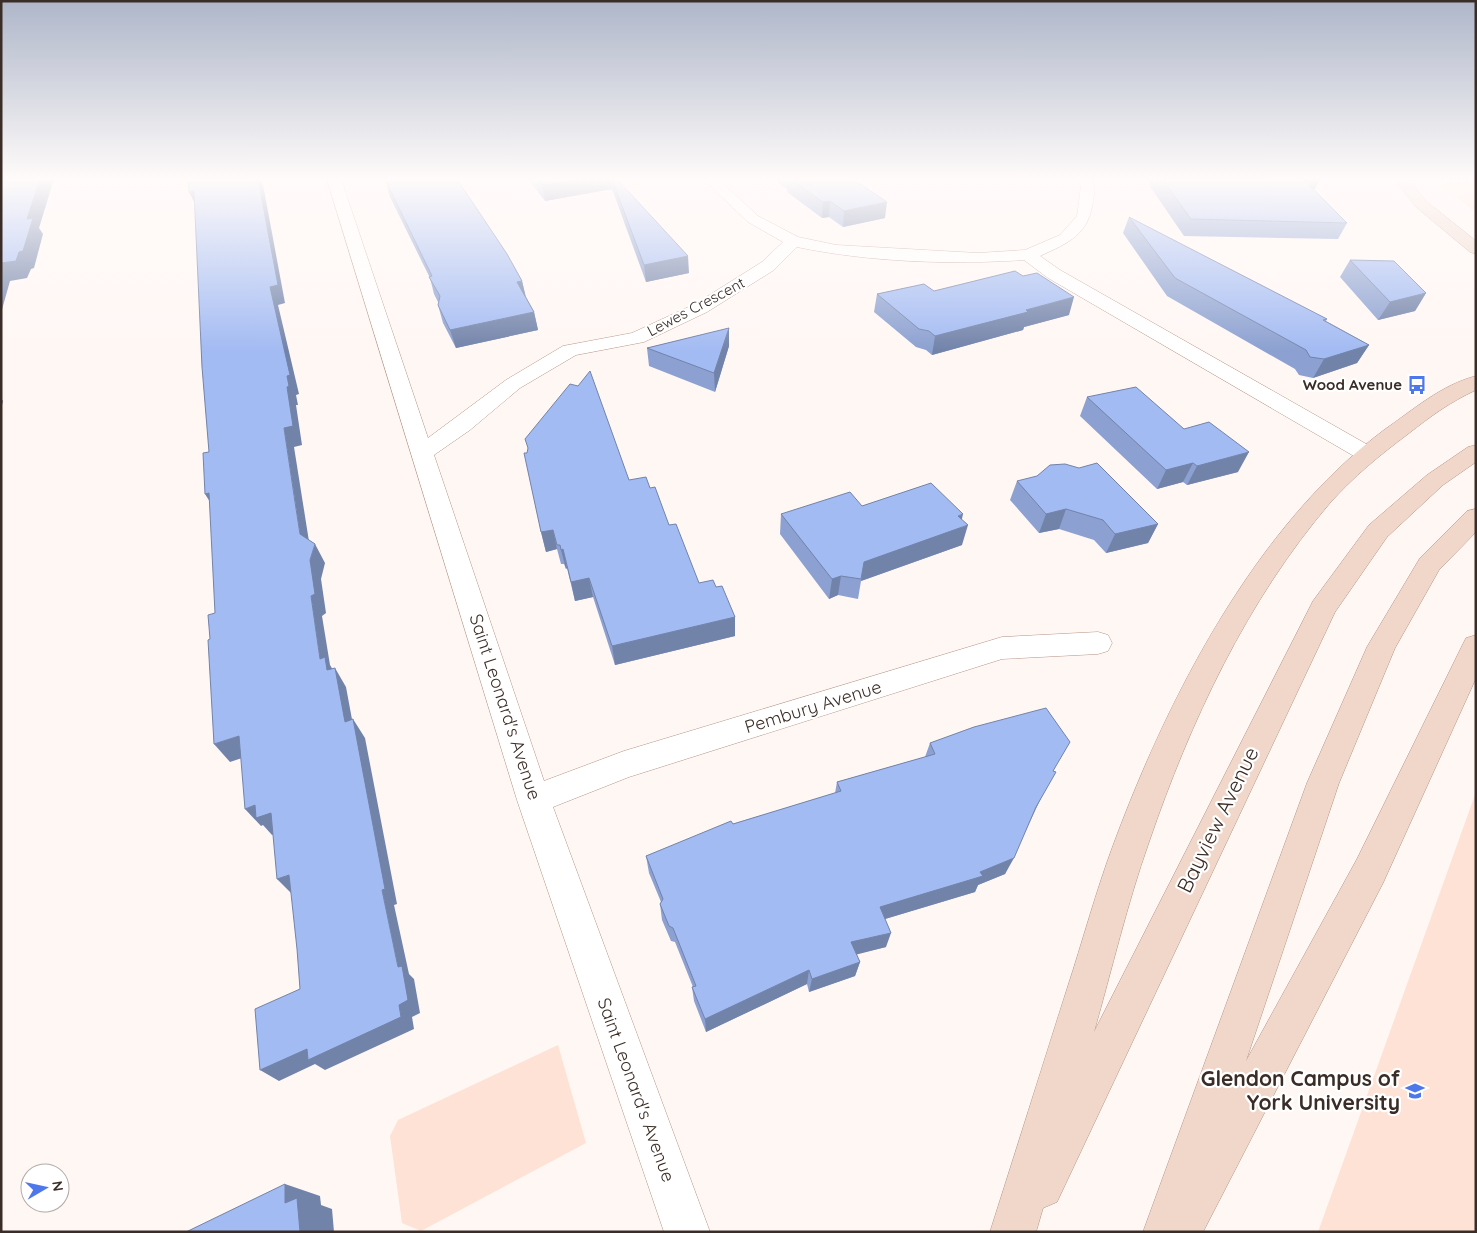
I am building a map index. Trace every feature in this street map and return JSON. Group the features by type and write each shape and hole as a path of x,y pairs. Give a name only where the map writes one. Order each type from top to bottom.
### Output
{"main road":[{"path":"1461,237 1476,249"},
{"path":"1013,1232 1131,843 1174,737 1216,652 1267,568 1322,497 1367,454 1440,398 1476,382"},
{"name":"Bayview Avenue","path":"1019,1232 1181,895 1323,608 1378,531 1435,480 1476,452"},
{"path":"1166,1232 1323,783 1381,647 1429,564 1476,517"},
{"path":"1178,1232 1370,872 1476,646"}],"street":[{"name":"Saint Leonard's Avenue","path":"353,237 534,800 687,1232"},
{"path":"784,237 793,242 836,250 978,258 1028,255 1067,237"},
{"name":"Lewes Crescent","path":"423,452 462,425 513,384 570,350 637,338 702,308 768,266 793,242"},
{"path":"1028,255 1054,274 1367,454"},
{"name":"Pembury Avenue","path":"534,800 624,766 1002,648 1098,643"}],"shaded area":[{"name":"Glendon Campus of York University","path":"1476,792 1476,1232 1318,1232"},
{"path":"558,1045 586,1143 421,1231 402,1223 390,1136 398,1120"}],"building":[{"path":"1,237 27,237 23,251 19,252 16,261 1,263"},
{"path":"196,237 269,237 278,285 270,287 290,375 287,376 289,386 287,387 293,426 284,428 295,502 300,534 315,544 310,560 315,594 311,596 320,659 325,657 327,670 335,668 345,722 353,719 385,889 382,890 398,967 402,966 408,1000 399,1005 401,1017 308,1060 307,1049 260,1070 255,1009 300,989 297,949 289,875 277,879 271,813 256,818 255,805 245,809 239,736 214,744 208,615 215,613 209,493 205,494 203,453 209,452 202,367"},
{"path":"413,237 495,237 522,281 517,282 534,312 450,330 438,305 440,296 429,277 432,276"},
{"path":"633,237 670,237 688,256 644,265"},
{"path":"1144,237 1167,237 1327,319 1323,320 1369,345 1324,359 1310,357 1306,350 1175,278"},
{"path":"1350,260 1394,261 1426,293 1390,302"},
{"path":"1015,271 1023,276 1037,273 1074,297 1026,310 1028,312 935,336 929,331 919,329 877,294 924,284 934,291"},
{"path":"729,328 714,373 647,348"},
{"path":"590,371 629,480 646,477 650,488 655,487 669,525 676,524 699,583 713,580 716,587 722,586 735,617 612,646 589,578 571,582 563,549 561,550 560,545 557,545 553,530 541,532 524,453 527,453 528,448 525,439 570,384 578,386"},
{"path":"1136,387 1184,429 1209,422 1249,452 1197,466 1193,463 1166,470 1087,397"},
{"path":"1097,463 1158,524 1115,534 1103,520 1066,509 1046,514 1017,481 1037,476 1050,465 1065,464 1079,468"},
{"path":"931,483 963,514 958,516 968,525 864,562 861,579 841,576 832,579 781,514 850,492 862,506"},
{"path":"1046,708 1070,742 1053,771 1056,772 1036,807 1014,858 980,872 983,876 880,907 891,933 851,942 860,962 812,979 809,970 705,1019 692,987 696,986 673,928 669,926 660,904 663,899 646,856 731,821 733,824 841,791 837,782 935,754 930,743 974,727"},
{"path":"285,1184 285,1203 297,1198 300,1232 186,1232"}],"place":[{"name":"Wood Avenue","path":"1417,385"},
{"name":"Glendon Campus of York University","path":"1415,1091"}]}
